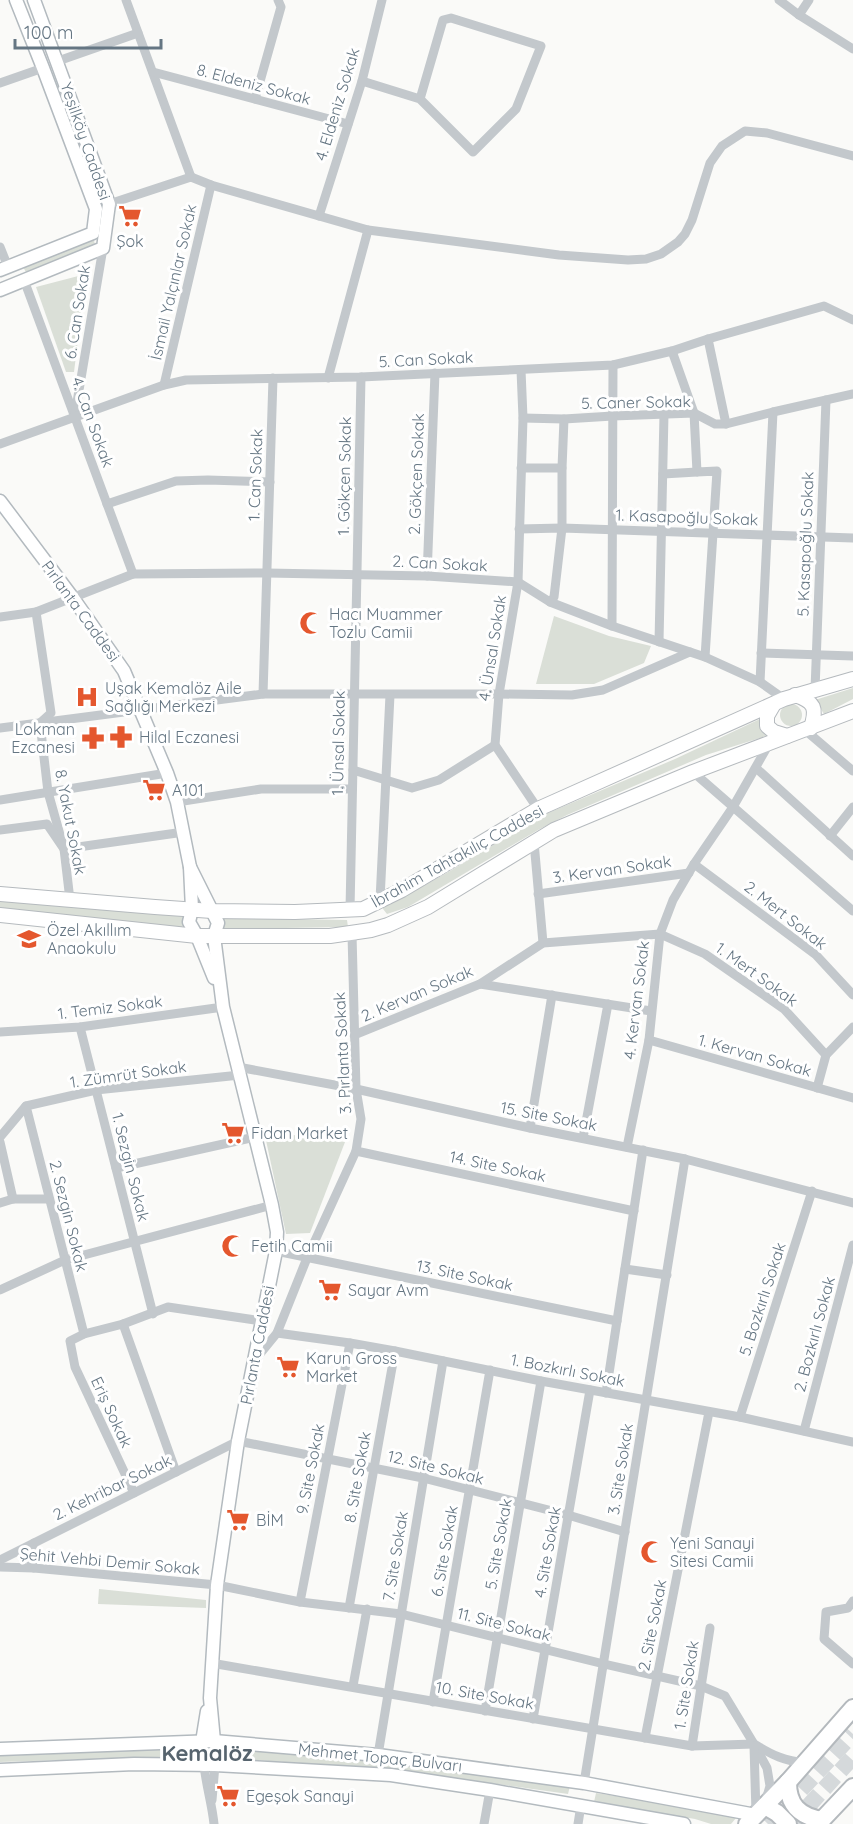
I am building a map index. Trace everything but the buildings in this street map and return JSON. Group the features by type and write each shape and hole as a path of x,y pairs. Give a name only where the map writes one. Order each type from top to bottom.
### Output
{"highway":[{"path":"756,1815 853,1708"},
{"path":"788,1782 788,1796 797,1810 820,1822 853,1787"},
{"path":"756,1815 777,1813 788,1824"}],"main road":[{"name":"İbrahim Tahtakılıç Caddesi","path":"0,894 212,910 295,912 363,909 402,890 538,810 784,699 853,680"},
{"path":"787,736 774,732 767,726 767,716 784,699 807,699 814,706 814,717 808,729"},
{"name":"İbrahim Tahtakılıç Caddesi","path":"0,915 197,936 352,934 388,925 428,907 554,830 693,772 853,711"},
{"path":"350,910 352,934"}],"street":[{"name":"Yeşilköy Caddesi","path":"16,0 96,209 93,234"},
{"name":"Yeşilköy Caddesi","path":"34,0 109,204 103,248"},
{"path":"126,0 191,177"},
{"path":"255,99 280,7 278,0"},
{"name":"4. Eldeniz Sokak","path":"319,216 362,81 382,0"},
{"path":"779,0 853,50"},
{"path":"799,15 808,0"},
{"path":"362,81 420,99 472,152 516,109 541,46 451,18 443,20 420,99"},
{"path":"58,61 138,33"},
{"path":"0,82 43,68"},
{"name":"8. Eldeniz Sokak","path":"153,72 348,124"},
{"path":"96,209 191,177 211,185 368,230 559,255 628,260 646,259 671,248 685,234 692,220 710,163 722,146 745,131 767,133 853,156"},
{"name":"İsmail Yalçınlar Sokak","path":"164,385 211,185"},
{"path":"328,378 368,230"},
{"path":"0,290 103,248 93,234 8,267"},
{"path":"0,247 8,267 24,280"},
{"name":"6. Can Sokak","path":"75,416 103,248"},
{"name":"4. Can Sokak","path":"24,280 133,574"},
{"name":"5. Can Sokak","path":"0,444 164,385 186,380 361,377 613,365 672,351 824,306 853,320"},
{"path":"708,339 726,424 853,394"},
{"path":"672,351 694,413 697,472"},
{"path":"612,626 613,365"},
{"name":"4. Ünsal Sokak","path":"495,745 499,694 518,582 523,418 521,370"},
{"name":"2. Gökçen Sokak","path":"427,576 435,373"},
{"name":"1. Gökçen Sokak","path":"356,575 361,377"},
{"name":"1. Can Sokak","path":"263,694 273,378"},
{"name":"5. Kasapoğlu Sokak","path":"815,690 826,400"},
{"path":"760,682 773,412"},
{"name":"5. Caner Sokak","path":"523,418 564,419 694,413 716,424 726,424"},
{"path":"659,642 664,414"},
{"path":"550,602 554,597 562,528 564,419"},
{"path":"521,468 562,468"},
{"path":"663,474 717,471 705,657"},
{"path":"107,504 176,481 270,482"},
{"name":"Pırlanta Caddesi","path":"0,501 73,598 124,671 142,711 167,773 184,832 190,867 192,909 189,922 197,936 222,1001"},
{"name":"1. Kasapoğlu Sokak","path":"519,529 562,528 853,538"},
{"name":"2. Can Sokak","path":"0,617 36,612 133,574 267,573 427,576 518,582 550,602 612,626 705,657 760,682 784,699"},
{"name":"1. Ünsal Sokak","path":"350,910 356,575"},
{"name":"8. Yakut Sokak","path":"36,612 51,713 40,723 48,792 64,849 70,900"},
{"path":"0,729 263,694 572,695 603,690 690,652"},
{"path":"762,653 853,656"},
{"path":"380,900 390,695"},
{"path":"808,729 853,771"},
{"name":"4. Kervan Sokak","path":"627,1147 649,1040 660,934 673,900 694,864 733,807 770,742"},
{"path":"353,770 411,788 439,780 495,745 538,810"},
{"path":"756,768 853,856"},
{"path":"693,772 853,911"},
{"path":"0,800 167,773"},
{"path":"177,802 261,789 352,789"},
{"path":"830,836 853,807"},
{"path":"0,830 47,824 64,849 184,832"},
{"path":"534,842 543,943"},
{"name":"2. Mert Sokak","path":"694,864 816,955 853,995"},
{"name":"Pırlanta Caddesi","path":"190,867 218,923 214,936 222,1001 277,1232 276,1251 238,1441 217,1585 208,1742"},
{"name":"3. Kervan Sokak","path":"538,894 689,873"},
{"name":"3. Pırlanta Sokak","path":"254,1361 277,1333 307,1258 356,1151 361,1119 356,1089 352,934"},
{"name":"2. Kervan Sokak","path":"354,1035 480,984 543,943 660,934"},
{"name":"1. Mert Sokak","path":"660,934 705,954 784,1009 826,1055"},
{"path":"480,984 651,1011"},
{"path":"530,1128 552,995"},
{"name":"1. Temiz Sokak","path":"0,1032 80,1027 222,1001"},
{"path":"583,1138 608,1004"},
{"name":"1. Sezgin Sokak","path":"80,1027 153,1314"},
{"path":"817,1089 826,1055 853,1027"},
{"name":"1. Kervan Sokak","path":"649,1040 853,1098"},
{"name":"15. Site Sokak","path":"239,1071 356,1089 530,1128 686,1159 853,1203"},
{"name":"1. Zümrüt Sokak","path":"26,1106 96,1090 239,1071"},
{"path":"0,1137 26,1106"},
{"name":"2. Sezgin Sokak","path":"26,1106 84,1334"},
{"path":"116,1168 255,1137"},
{"path":"0,1142 13,1199"},
{"path":"606,1393 643,1150"},
{"name":"14. Site Sokak","path":"356,1151 634,1211"},
{"name":"3. Site Sokak","path":"584,1783 686,1159"},
{"name":"5. Bozkırlı Sokak","path":"740,1417 812,1191"},
{"path":"0,1203 13,1199 49,1199"},
{"path":"0,1290 65,1260 272,1204"},
{"name":"2. Bozkırlı Sokak","path":"804,1431 853,1245"},
{"name":"13. Site Sokak","path":"276,1251 617,1321"},
{"path":"625,1269 667,1275"},
{"path":"84,1334 123,1324 168,1307 262,1321"},
{"path":"123,1324 176,1472"},
{"name":"1. Bozkırlı Sokak","path":"277,1333 394,1351 541,1381 740,1417 853,1442"},
{"name":"Eriş Sokak","path":"84,1334 70,1341 75,1367 134,1493"},
{"name":"9. Site Sokak","path":"300,1602 350,1343"},
{"name":"8. Site Sokak","path":"349,1608 394,1351"},
{"name":"7. Site Sokak","path":"378,1755 442,1361"},
{"name":"6. Site Sokak","path":"433,1702 490,1370"},
{"name":"5. Site Sokak","path":"485,1711 541,1381"},
{"name":"4. Site Sokak","path":"533,1719 590,1390"},
{"name":"2. Site Sokak","path":"645,1738 709,1412"},
{"name":"2. Kehribar Sokak","path":"0,1560 238,1441"},
{"name":"12. Site Sokak","path":"238,1441 423,1478 625,1532"},
{"path":"34,1543 28,1555 34,1568"},
{"name":"Şehit Vehbi Demir Sokak","path":"0,1567 34,1568 217,1585"},
{"name":"11. Site Sokak","path":"217,1585 300,1602 401,1614 658,1675 701,1686 725,1696 767,1768 770,1786 756,1815"},
{"path":"853,1601 848,1608 826,1612 824,1639 853,1664"},
{"path":"353,1686 367,1609"},
{"name":"1. Site Sokak","path":"692,1746 710,1628"},
{"name":"10. Site Sokak","path":"212,1663 692,1746 754,1744"},
{"path":"209,1765 199,1761 196,1755 197,1748 208,1742 219,1755 209,1765 206,1784 214,1824"},
{"name":"Mehmet Topaç Bulvarı","path":"0,1749 208,1742 378,1755 584,1783 756,1815"},
{"path":"754,1744 775,1757 805,1763"},
{"path":"754,1744 756,1815"},
{"name":"Mehmet Topaç Bulvarı","path":"0,1770 134,1764 209,1765 391,1775 684,1824"},
{"path":"578,1824 584,1783"},
{"path":"484,1824 490,1790"}],"shaded area":[{"path":"94,240 95,245 26,272 23,267"},
{"path":"86,274 74,372 66,372 36,287"},
{"path":"554,616 609,636 651,646 644,663 594,684 536,684"},
{"path":"853,688 853,699 824,714 815,700"},
{"path":"787,704 795,704 802,711 802,719 795,726 787,726 780,719 780,711"},
{"path":"760,719 766,736 706,755 567,815 408,907 387,914 383,909 383,905 407,895 450,871 541,816 675,759"},
{"path":"0,899 182,915 184,922 182,928 0,908"},
{"path":"222,918 347,920 348,927 222,929"},
{"path":"264,1131 345,1142 310,1233 286,1234"},
{"path":"99,1589 206,1600 206,1608 98,1604"},
{"path":"188,1748 188,1756 0,1762 0,1756"},
{"path":"224,1748 396,1763 570,1786 568,1794 391,1769 225,1758"},
{"path":"596,1793 683,1806 736,1818 731,1824 711,1824 695,1819 594,1802"}],"tunnel":[{"path":"768,1824 853,1734"},
{"path":"792,1824 853,1757"}],"place":[{"name":"Şok","path":"130,216"},
{"name":"Hacı Muammer Tozlu Camii","path":"311,623"},
{"name":"Uşak Kemalöz Aile Sağlığı Merkezi","path":"87,697"},
{"name":"Hilal Eczanesi","path":"121,737"},
{"name":"Lokman Ezcanesi","path":"93,738"},
{"name":"A101","path":"154,790"},
{"name":"Özel Akıllım Anaokulu","path":"29,939"},
{"name":"Fidan Market","path":"233,1133"},
{"name":"Fetih Camii","path":"233,1246"},
{"name":"Sayar Avm","path":"330,1290"},
{"name":"Karun Gross Market","path":"288,1367"},
{"name":"BİM","path":"238,1520"},
{"name":"Yeni Sanayi Sitesi Camii","path":"652,1552"},
{"name":"Egeşok Sanayi","path":"228,1796"}],"district":[{"name":"Kemalöz","path":"207,1753"}]}
